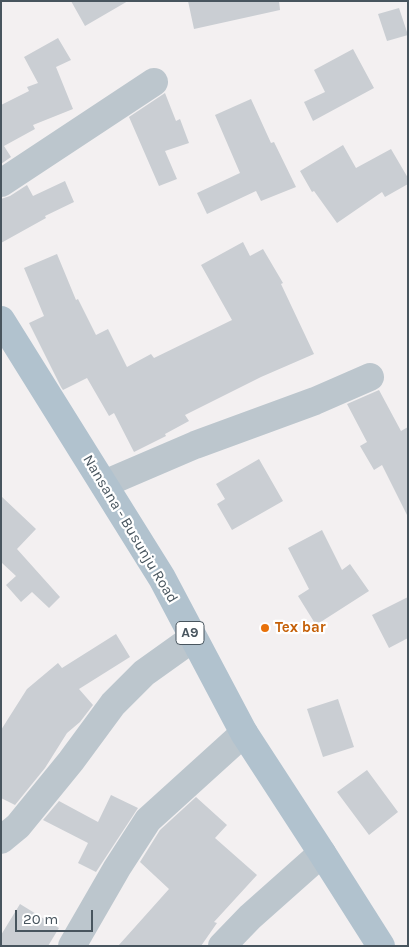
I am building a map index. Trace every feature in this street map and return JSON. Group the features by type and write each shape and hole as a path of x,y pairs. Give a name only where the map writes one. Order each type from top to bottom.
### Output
{"main road":[{"name":"Nansana - Busunju Road","path":"1,320 162,578 244,733 381,946"}],"street":[{"path":"1,183 154,82"},
{"path":"104,484 195,445 315,401 370,377"},
{"path":"1,840 18,826 71,761 112,704 144,673 193,638"},
{"path":"72,946 117,868 148,820 244,733"},
{"path":"222,946 250,917 322,853"}],"building":[{"path":"71,1 128,1 85,26"},
{"path":"188,1 279,1 280,10 194,29"},
{"path":"399,8 408,35 387,41 378,14"},
{"path":"58,38 71,60 56,67 73,109 33,125 35,129 4,146 11,157 1,164 1,105 29,91 27,87 38,83 24,57"},
{"path":"353,49 374,88 313,121 304,102 325,92 314,70"},
{"path":"165,93 176,121 180,119 189,143 165,151 177,179 159,186 129,117"},
{"path":"251,99 271,143 274,142 296,187 261,201 256,191 207,214 197,193 240,173 215,115"},
{"path":"343,145 356,168 391,149 408,178 408,184 385,197 382,192 337,223 314,191 312,192 300,171"},
{"path":"65,181 74,202 45,216 46,218 1,243 1,199 10,196 27,185 33,196"},
{"path":"243,242 250,256 263,249 283,283 281,284 314,354 261,377 185,415 189,421 165,434 166,436 134,452 114,413 109,416 87,378 63,390 61,387 29,323 44,316 24,268 57,254 76,300 78,299 96,335 108,329 127,367 151,354 154,358 232,320 201,265"},
{"path":"379,390 401,431 408,427 408,517 382,465 374,470 360,446 367,442 347,404"},
{"path":"259,459 283,501 232,530 217,504 225,499 216,484"},
{"path":"1,496 36,529 17,549 60,597 49,608 32,592 21,602 6,585 16,576 2,563 1,565"},
{"path":"322,530 342,570 350,564 369,591 316,625 298,596 309,589 288,548"},
{"path":"408,597 408,638 389,648 372,615"},
{"path":"116,634 130,657 79,689 93,705 80,722 67,733 45,768 15,805 1,798 1,730 27,689 58,663 62,668"},
{"path":"338,699 354,747 323,757 307,709"},
{"path":"367,770 398,812 369,835 337,792"},
{"path":"111,795 138,808 96,872 78,863 88,843 43,820 59,801 98,822"},
{"path":"196,797 227,825 215,838 257,875 214,922 217,923 201,946 118,946 169,889 140,862 160,830"},
{"path":"20,904 59,928 48,946 1,946 1,935"}],"place":[{"name":"Tex bar","path":"265,628"}]}
